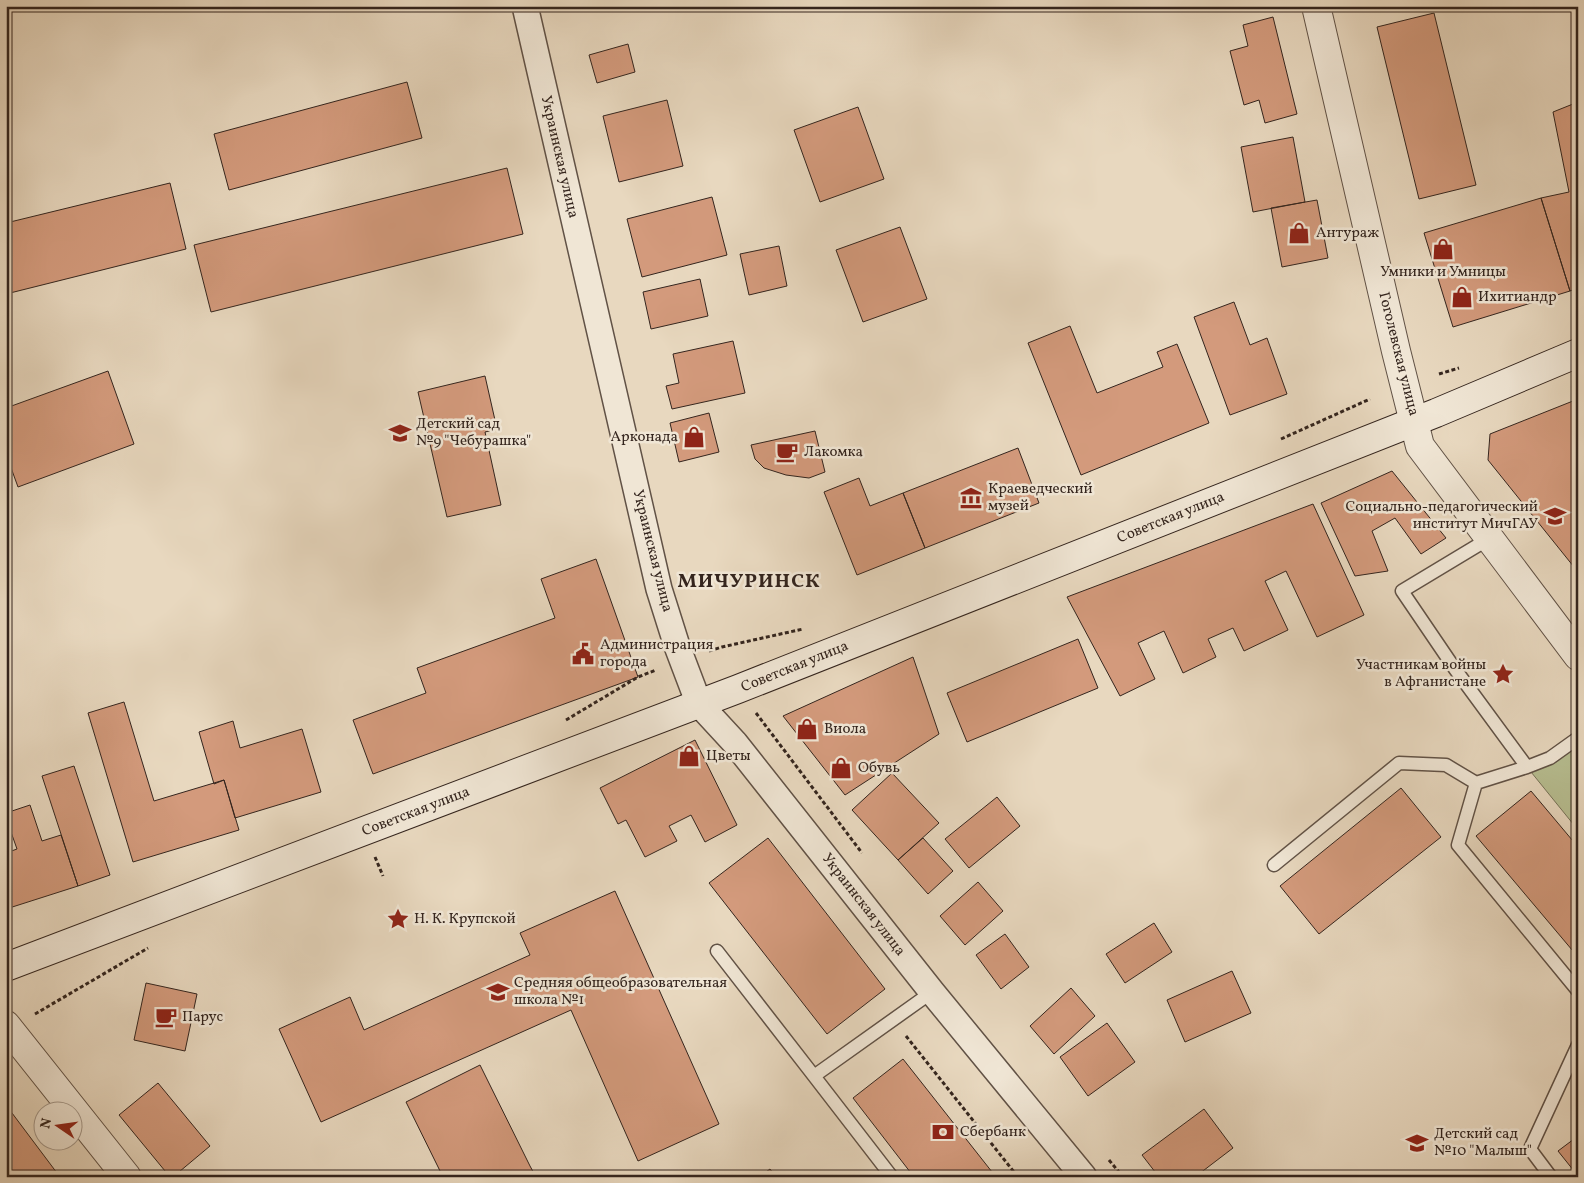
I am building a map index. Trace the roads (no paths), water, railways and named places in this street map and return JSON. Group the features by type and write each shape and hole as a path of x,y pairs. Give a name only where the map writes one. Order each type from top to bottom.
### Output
{"main road":[{"name":"Гоголевская улица","path":"1316,6 1396,351 1420,446 1578,656"},
{"name":"Советская улица","path":"6,967 699,704 1415,421 1578,353"},
{"path":"6,1025 127,1177"}],"street":[{"name":"Украинская улица","path":"525,6 659,589 677,646 699,704 735,743 932,992 1084,1177"}],"lane":[{"path":"1490,538 1402,590 1455,670 1527,767"},
{"path":"1274,866 1399,763 1446,766 1476,783 1550,758 1578,738"},
{"path":"1476,783 1458,844 1578,991"},
{"path":"717,951 892,1177"},
{"path":"814,1076 932,992"},
{"path":"1551,1177 1530,1149 1578,1046"}],"place":[{"name":"Антураж","path":"1299,233"},
{"name":"Умники и Умницы","path":"1443,249"},
{"name":"Ихитиандр","path":"1462,297"},
{"name":"Детский сад №9 \"Чебурашка\"","path":"400,433"},
{"name":"Арконада","path":"694,437"},
{"name":"Лакомка","path":"787,452"},
{"name":"Краеведческий музей","path":"971,498"},
{"name":"Социально-педагогический институт МичГАУ","path":"1555,516"},
{"name":"Администрация города","path":"583,654"},
{"name":"Участникам войны в Афганистане","path":"1503,674"},
{"name":"Виола","path":"807,729"},
{"name":"Цветы","path":"689,756"},
{"name":"Обувь","path":"841,768"},
{"name":"Н. К. Крупской","path":"398,919"},
{"name":"Средняя общеобразовательная школа №1","path":"498,992"},
{"name":"Парус","path":"166,1017"},
{"name":"Сбербанк","path":"943,1132"},
{"name":"Детский сад №10 \"Малыш\"","path":"1417,1143"}],"district":[{"name":"МИЧУРИНСК","path":"749,582"}]}
